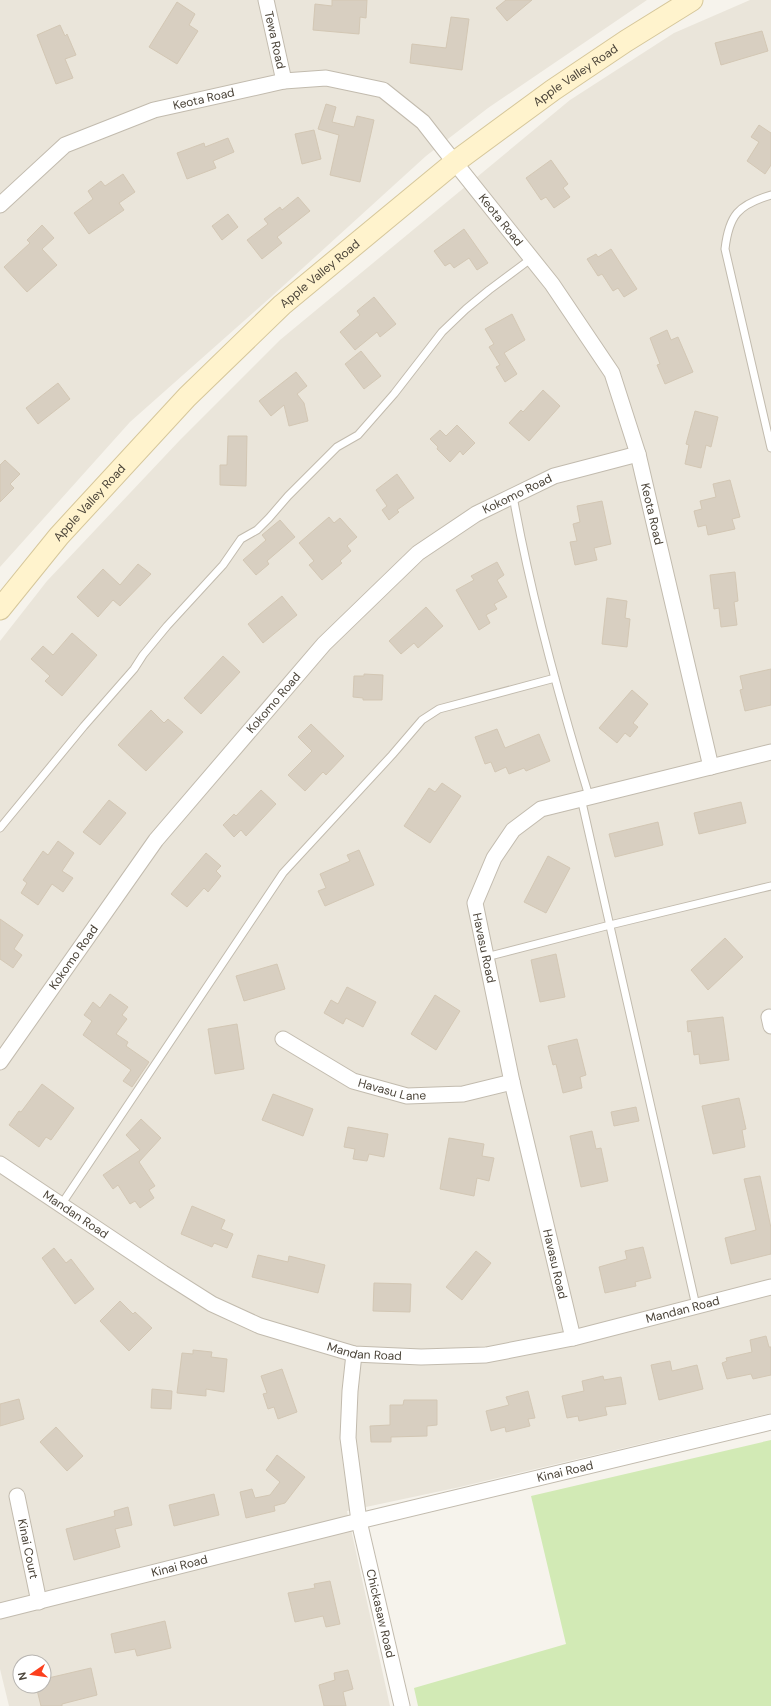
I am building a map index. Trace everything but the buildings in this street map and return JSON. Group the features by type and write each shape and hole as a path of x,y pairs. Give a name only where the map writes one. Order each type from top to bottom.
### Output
{"main road":[{"name":"Apple Valley Road","path":"0,609 59,536 187,397 282,305 455,162 553,90 626,41 692,0"}],"street":[{"name":"Tewa Road","path":"266,0 284,80"},
{"name":"Keota Road","path":"0,205 65,145 154,110 284,80 326,78 383,90 423,122 552,284 612,373 638,454 711,766"},
{"name":"Kokomo Road","path":"0,1062 156,840 324,644 418,553 476,514 554,476 638,454"},
{"name":"Havasu Road","path":"573,1338 512,1082 475,903 494,858 513,830 540,808 771,752"},
{"name":"Havasu Lane","path":"283,1039 353,1081 407,1096 463,1094 512,1082"},
{"name":"Mandan Road","path":"0,1164 212,1304 260,1326 354,1354 420,1357 486,1355 573,1338 771,1287"},
{"path":"354,1354 350,1391 348,1438 359,1521"},
{"name":"Kinai Road","path":"0,1611 359,1521 771,1422"},
{"name":"Kinai Court","path":"17,1496 39,1602"},
{"name":"Chickasaw Road","path":"359,1521 402,1706"}],"lane":[{"path":"771,195 754,200 736,212 728,230 725,249 771,448"},
{"path":"0,828 84,726 134,669 142,655 223,565 241,540 257,530 288,496 337,447 358,435 394,394 442,332 489,290 532,258"},
{"path":"513,496 522,546 585,797 610,925 696,1306"},
{"path":"61,1205 284,873 422,720 440,709 555,678"},
{"path":"486,957 771,886"}],"shaded area":[{"path":"0,0 647,0 488,108 426,156 271,297 130,422 0,567"},
{"path":"750,0 771,0 771,1413 460,1487 347,1511 390,1706 9,1706 0,1669 0,641 47,581 180,440 280,340 570,100 674,33"}],"green space":[{"path":"771,1440 771,1706 418,1706 414,1688 566,1644 531,1496"}]}
